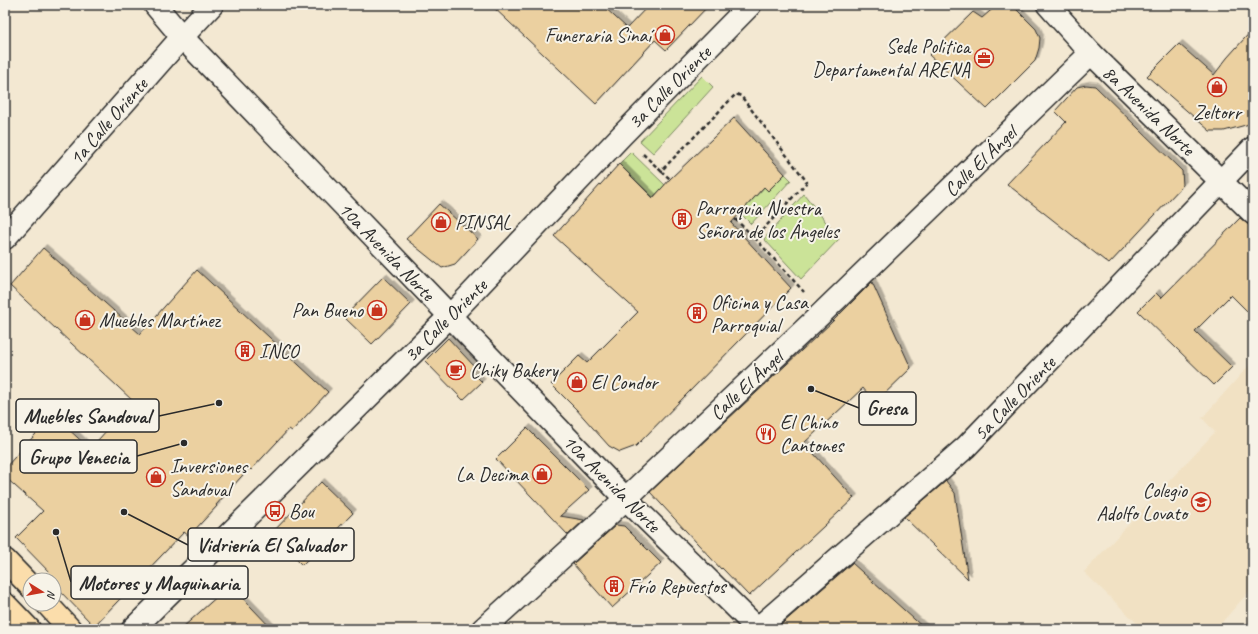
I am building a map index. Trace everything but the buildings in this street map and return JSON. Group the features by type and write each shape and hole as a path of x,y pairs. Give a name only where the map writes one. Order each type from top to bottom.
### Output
{"main road":[{"path":"5,560 22,578"},
{"path":"5,604 29,629"},
{"path":"54,612 70,629"}],"street":[{"name":"10a Avenida Norte","path":"155,5 182,36 450,316 626,498 758,629"},
{"name":"1a Calle Oriente","path":"5,238 182,36 212,5"},
{"name":"3a Calle Oriente","path":"133,629 450,316 622,134 750,5"},
{"name":"8a Avenida Norte","path":"1048,5 1091,53 1253,213"},
{"name":"Calle El Ángel","path":"483,629 626,498 821,314 1091,53"},
{"name":"5a Calle Oriente","path":"758,629 966,447 1253,148"}],"path":[{"path":"662,171 736,94 741,96 807,182 754,238"},
{"path":"641,151 670,179"},
{"path":"735,219 796,283"}],"shaded area":[{"name":"Colegio Adolfo Lovato","path":"1253,361 1253,587 1216,629 1143,629 1084,572 1215,432 1202,418"}],"green space":[{"path":"702,76 713,87 653,153 640,141"},
{"path":"631,152 665,185 653,197 619,164"},
{"path":"785,174 791,180 751,224 740,213 764,187 768,191"},
{"path":"804,194 839,239 801,279 764,239"}],"place":[{"name":"Funeraria Sinaí","path":"665,35"},
{"name":"Sede Politica Departamental ARENA","path":"984,58"},
{"name":"Zeltorr","path":"1217,87"},
{"name":"Parroquia Nuestra Señora de los Ángeles","path":"682,219"},
{"name":"PINSAL","path":"441,222"},
{"name":"Pan Bueno","path":"377,310"},
{"name":"Oficina y Casa Parroquial","path":"697,313"},
{"name":"Muebles Martínez","path":"85,320"},
{"name":"INCO","path":"245,351"},
{"name":"Chiky Bakery","path":"456,370"},
{"name":"El Condor","path":"577,382"},
{"name":"Gresa","path":"811,389"},
{"name":"Muebles Sandoval","path":"219,403"},
{"name":"El Chino Cantones","path":"766,434"},
{"name":"Grupo Venecia","path":"184,443"},
{"name":"La Decima","path":"542,474"},
{"name":"Inversiones Sandoval","path":"156,477"},
{"name":"Colegio Adolfo Lovato","path":"1201,502"},
{"name":"Bou","path":"275,511"},
{"name":"Vidriería El Salvador","path":"124,512"},
{"name":"Motores y Maquinaria","path":"56,532"},
{"name":"Frío Repuestos","path":"614,586"}]}
